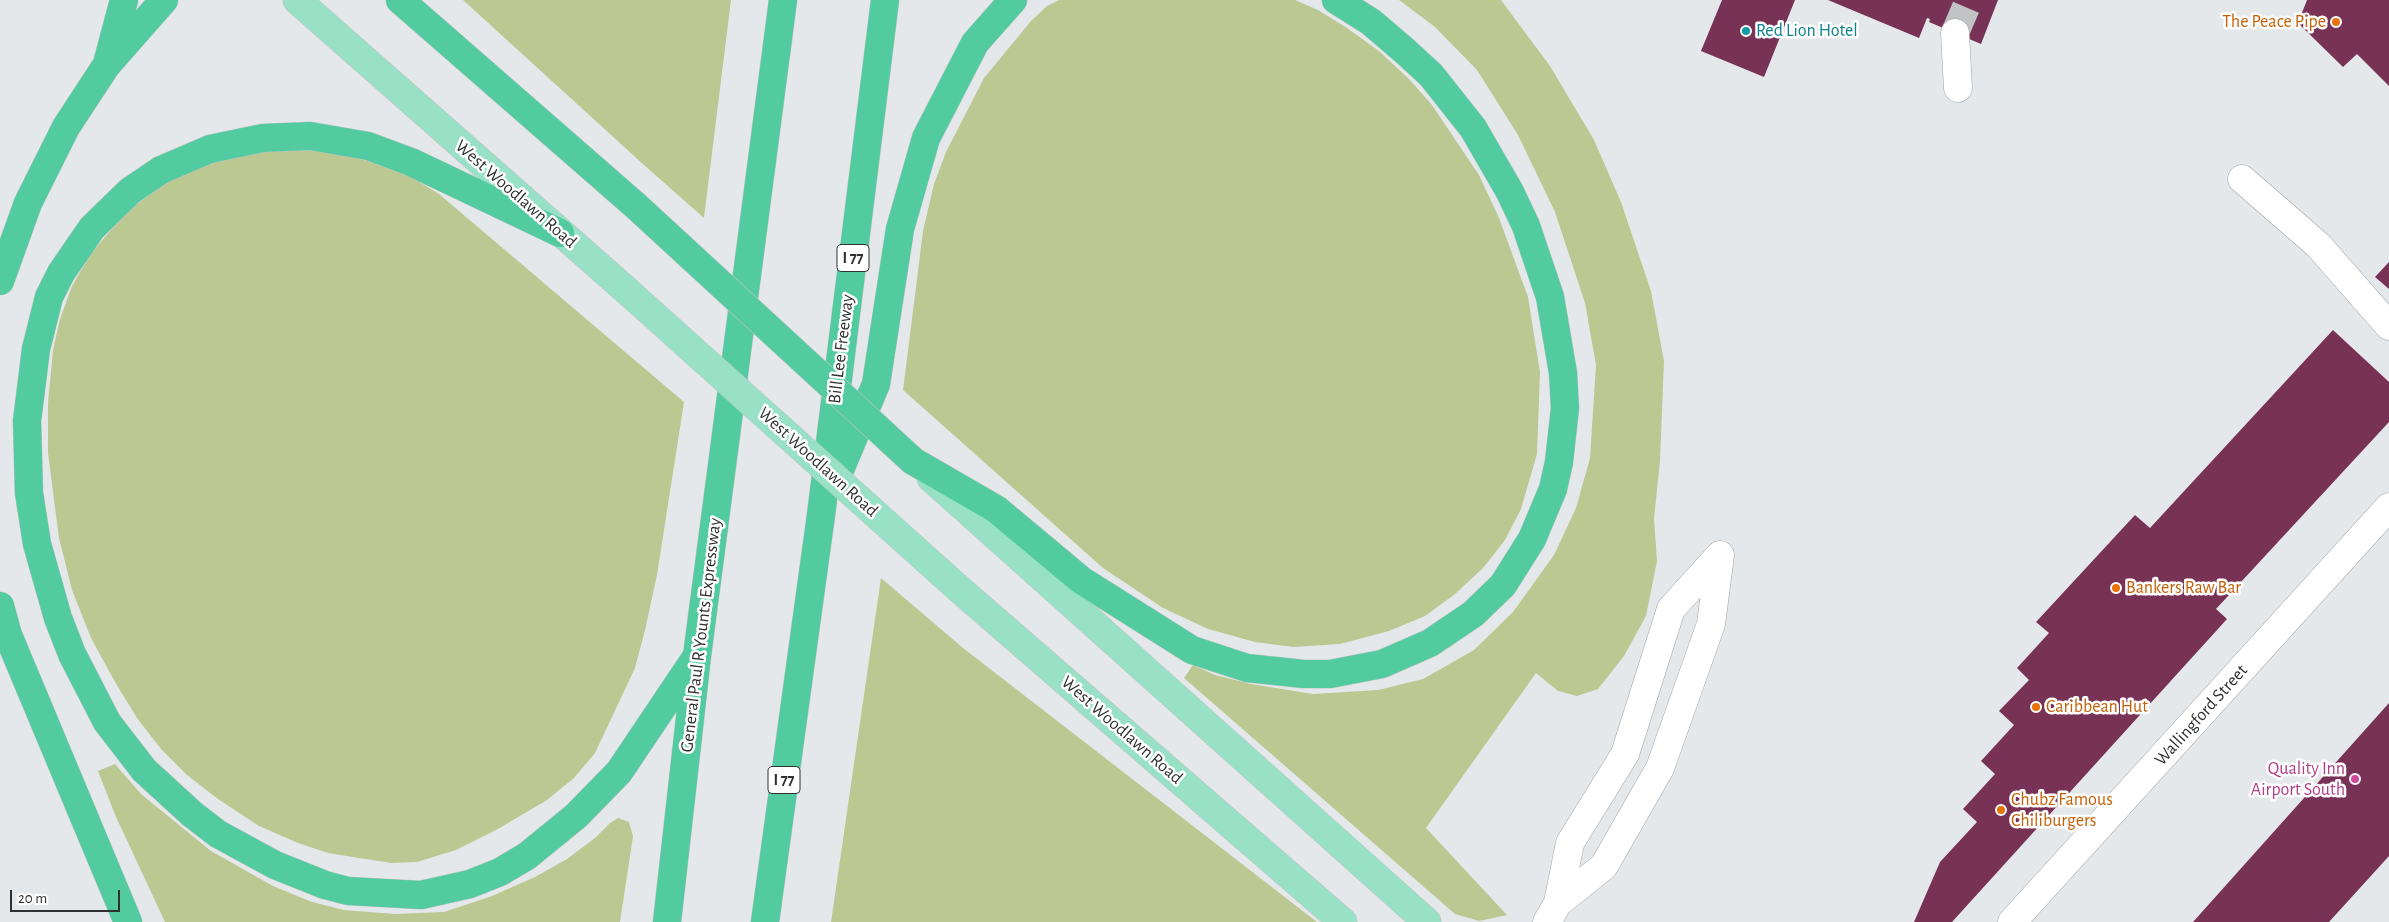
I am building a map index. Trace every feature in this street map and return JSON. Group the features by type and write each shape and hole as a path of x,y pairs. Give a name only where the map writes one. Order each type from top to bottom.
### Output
{"highway":[{"path":"106,66 124,0"},
{"path":"0,281 28,203 66,127 106,66 164,0"},
{"path":"400,0 636,206 913,461 971,503 996,509 1081,580 1192,650 1247,668 1304,674 1330,674 1382,664 1430,644 1473,614 1503,585 1532,539 1553,489 1560,462 1565,408 1563,373 1550,297 1526,226 1510,192 1473,128 1431,75 1371,22 1336,0"},
{"name":"General Paul R Younts Expressway","path":"667,922 698,656 783,0"},
{"name":"Bill Lee Freeway","path":"765,922 820,515 885,0"},
{"path":"820,515 876,384 900,229 926,138 975,43 1013,0"},
{"path":"560,233 411,162 368,146 310,136 263,138 210,149 161,170 130,191 92,228 61,273 49,297 36,350 27,421 29,493 37,544 58,618 72,654 107,722 144,770 192,814 218,834 275,865 325,885 348,891 421,895 470,884 500,872 528,856 576,816 619,772 698,656"},
{"path":"0,606 8,635 128,922"}],"main road":[{"name":"West Woodlawn Road","path":"296,0 626,290 958,588 1343,922"},
{"path":"971,503 1428,922"}],"street":[{"path":"1955,33 1958,88"},
{"path":"2242,179 2318,245 2389,326"},
{"name":"Wallingford Street","path":"2012,922 2389,507"},
{"path":"1720,555 1710,624 1660,768 1604,866 1552,913 1570,843 1625,754 1671,609 1720,555"}],"green space":[{"path":"463,0 731,0 704,218 644,165"},
{"path":"1059,0 1295,0 1318,10 1347,28 1379,51 1409,79 1432,105 1479,175 1499,218 1528,297 1540,372 1537,454 1521,509 1505,540 1483,568 1455,594 1425,616 1389,631 1340,644 1293,647 1255,642 1208,629 1163,608 1103,568 903,390 923,231 934,184 946,152 984,78 1031,21 1047,6"},
{"path":"1399,0 1501,0 1550,66 1594,140 1621,202 1651,291 1664,361 1660,461 1654,519 1657,561 1646,616 1624,656 1598,689 1577,696 1558,691 1536,673 1426,828 1507,915 1479,921 1455,914 1184,678 1193,665 1215,675 1251,684 1313,694 1378,690 1423,679 1474,650 1513,612 1554,555 1576,508 1590,458 1596,365 1585,303 1555,212 1518,135 1477,70 1435,27"},
{"path":"261,149 299,149 336,152 378,164 413,178 439,194 684,402 657,575 645,630 635,668 595,753 574,778 547,800 498,829 456,850 417,862 392,863 359,858 328,853 298,843 259,826 218,799 187,775 161,749 137,718 91,638 72,590 59,538 48,453 48,403 53,350 60,319 72,286 90,255 110,231 132,208 158,188 187,171 222,157"},
{"path":"881,578 963,648 1317,922 831,922"},
{"path":"115,764 141,794 211,851 273,886 312,902 344,910 395,914 444,912 492,896 535,877 567,859 618,818 629,822 633,836 620,922 165,922 116,817 98,771"}],"building":[{"name":"Red Lion Hotel","path":"1722,0 1795,0 1764,77 1701,51"},
{"name":"Red Lion Hotel","path":"1828,0 1998,0 1981,44 1929,22 1930,19 1927,18 1919,38"},
{"path":"2307,0 2389,0 2389,86 2357,54 2343,67 2298,23"},
{"path":"2389,262 2389,289 2375,277"},
{"path":"2333,330 2389,382 2389,422 2216,609 2227,619 1952,922 1914,922 1940,862 1977,822 1963,809 1995,774 1981,761 2014,725 1999,711 2029,680 2017,668 2049,633 2036,622 2135,515 2150,528"},
{"name":"Quality Inn Airport South","path":"2389,703 2389,856 2329,922 2193,922"}],"tunnel":[{"path":"1955,33 1969,0"}],"place":[{"name":"The Peace Pipe","path":"2336,22"},
{"name":"Red Lion Hotel","path":"1746,31"},
{"name":"Bankers Raw Bar","path":"2116,588"},
{"name":"Caribbean Hut","path":"2036,707"},
{"name":"Quality Inn Airport South","path":"2355,779"},
{"name":"Chubz Famous Chiliburgers","path":"2001,810"}]}
